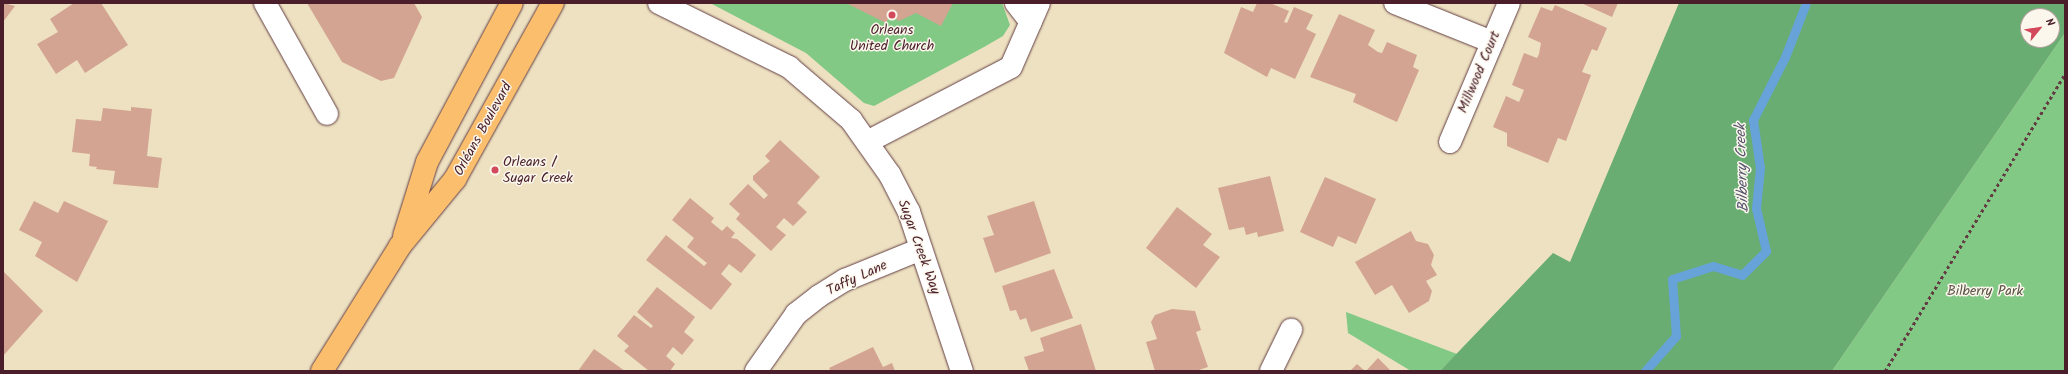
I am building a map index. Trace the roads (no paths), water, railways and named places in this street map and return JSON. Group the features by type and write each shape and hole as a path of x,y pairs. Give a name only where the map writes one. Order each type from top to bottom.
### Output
{"main road":[{"name":"Orléans Boulevard","path":"400,246 427,162 512,3"},
{"name":"Orléans Boulevard","path":"322,371 400,246 455,179 553,3"}],"street":[{"path":"265,3 327,114"},
{"name":"Sugar Creek Way","path":"659,3 789,67 851,120 890,175 909,212 962,371"},
{"path":"867,142 1011,67 1035,12 1016,3"},
{"path":"1394,3 1492,42"},
{"name":"Millwood Court","path":"1450,142 1509,3"},
{"name":"Taffy Lane","path":"756,371 796,314 819,296 845,280 921,249"},
{"path":"1271,371 1291,330"}],"waterway":[{"name":"Bilberry Creek","path":"1645,371 1676,336 1672,279 1713,266 1742,275 1766,251 1756,208 1760,168 1753,120 1785,57 1806,3"}],"place":[{"name":"Orleans United Church","path":"892,15"},
{"name":"Orleans / Sugar Creek","path":"495,170"}],"park label":[{"name":"Bilberry Park","path":"1985,291"}]}
